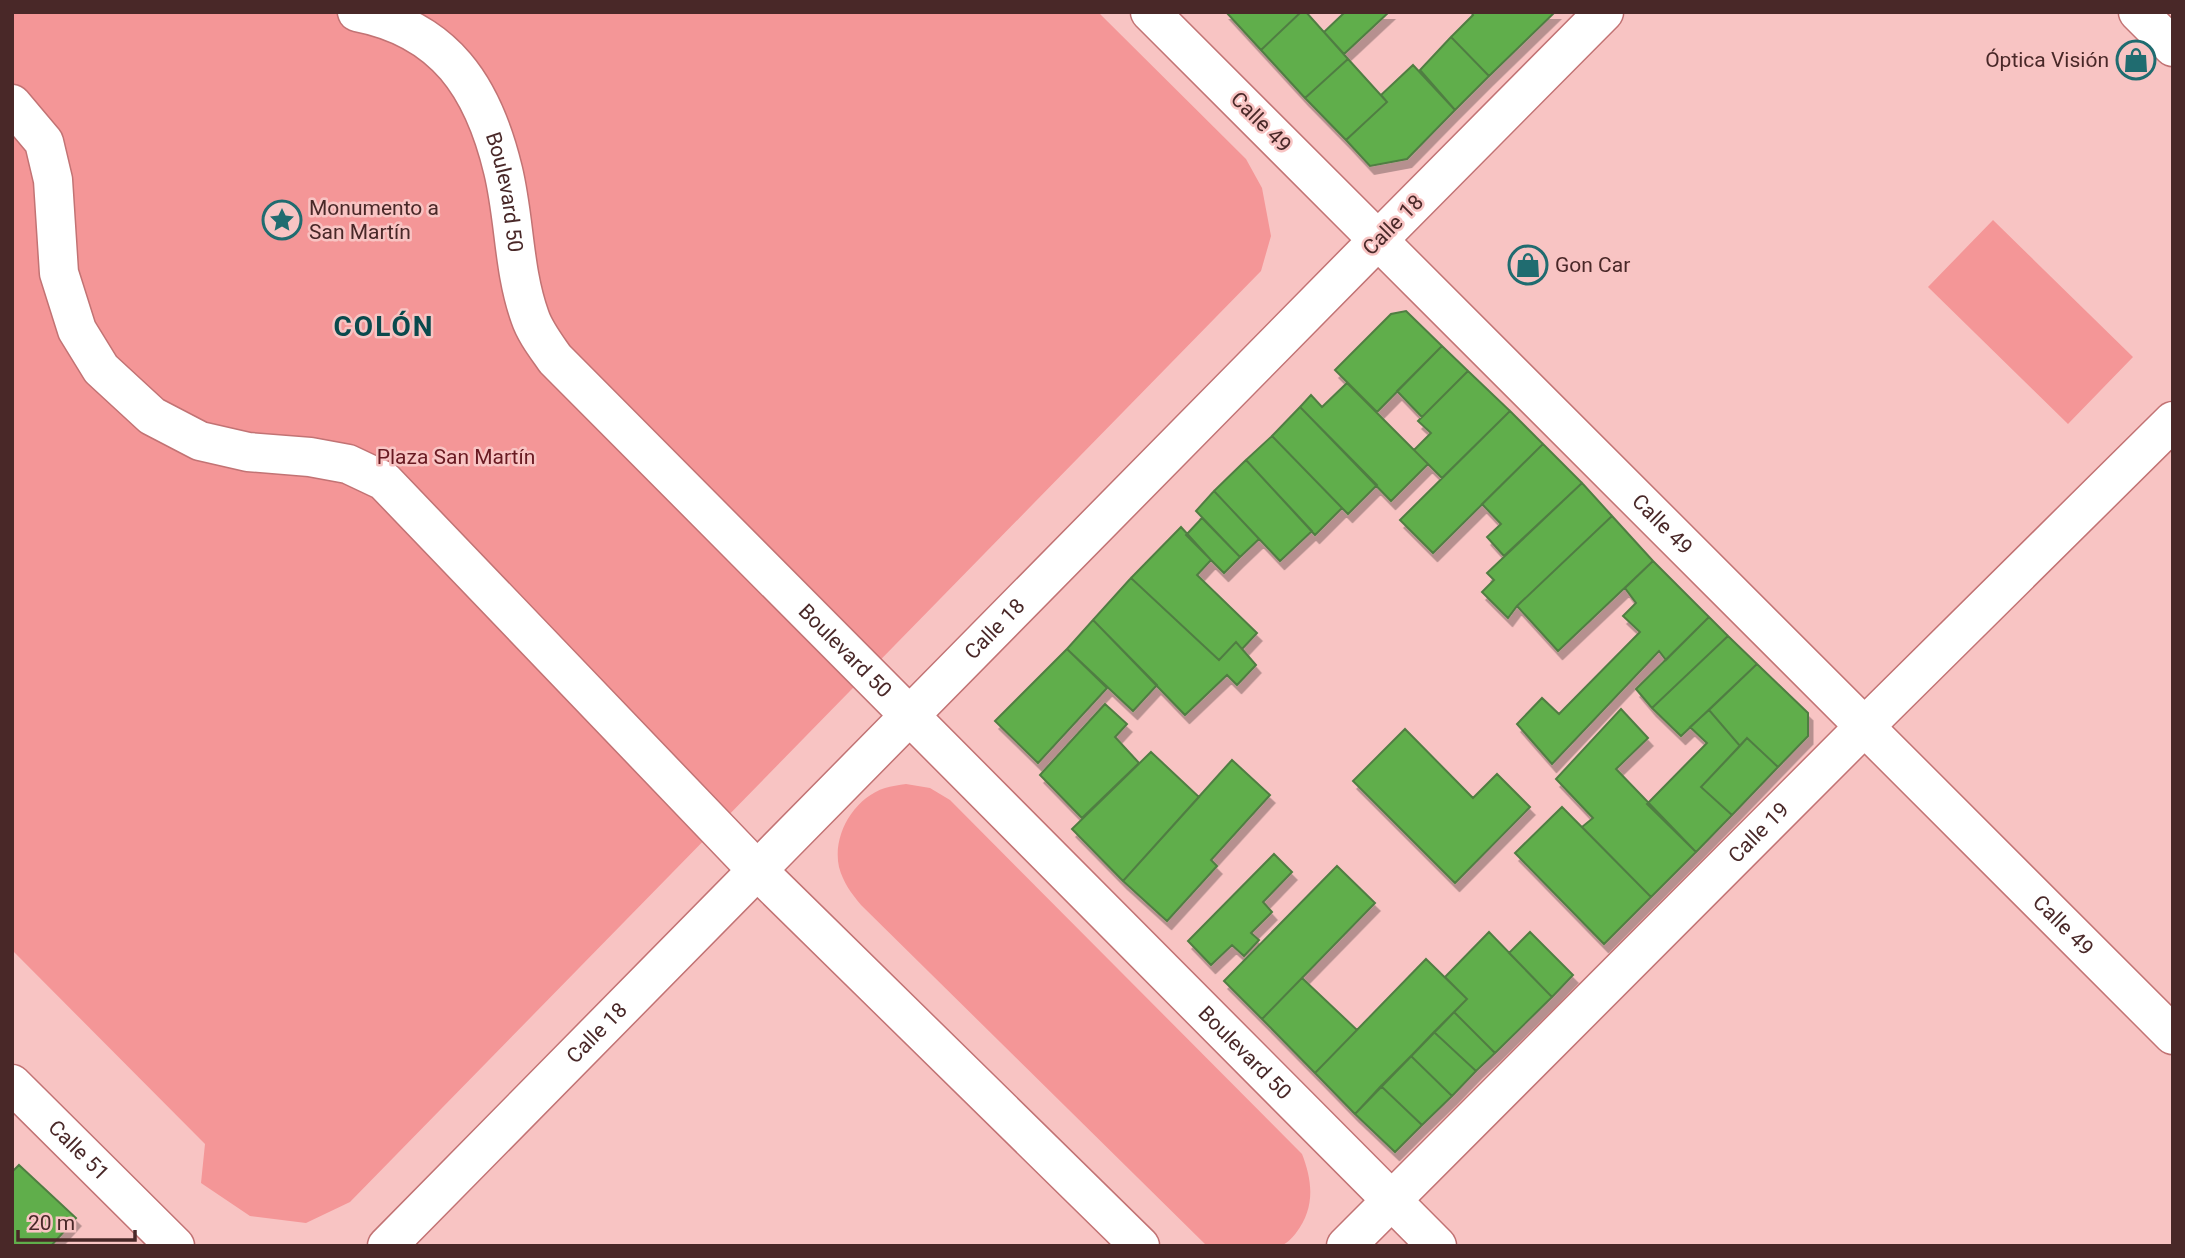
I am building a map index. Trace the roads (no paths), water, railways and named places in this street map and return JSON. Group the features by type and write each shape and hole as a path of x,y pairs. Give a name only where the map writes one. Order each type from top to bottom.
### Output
{"main road":[{"name":"Boulevard 50","path":"357,12 384,18 423,37 458,67 484,110 503,170 519,283 531,321 555,359 1437,1246"},
{"name":"Calle 49","path":"1150,12 2173,1035"},
{"name":"Calle 18","path":"387,1246 1604,12"},
{"path":"2138,12 2173,47"},
{"path":"12,104 44,142 53,180 59,273 77,330 101,369 152,416 200,441 248,452 310,457 348,464 384,481 757,870 1140,1246"},
{"name":"Calle 19","path":"1346,1246 2173,421"},
{"name":"Calle 51","path":"12,1084 175,1246"}],"place":[{"name":"Óptica Visión","path":"2136,60"},
{"name":"Monumento a San Martín","path":"282,220"},
{"name":"Gon Car","path":"1528,265"}],"district":[{"name":"COLÓN","path":"384,326"}],"park label":[{"name":"Plaza San Martín","path":"456,457"}]}
